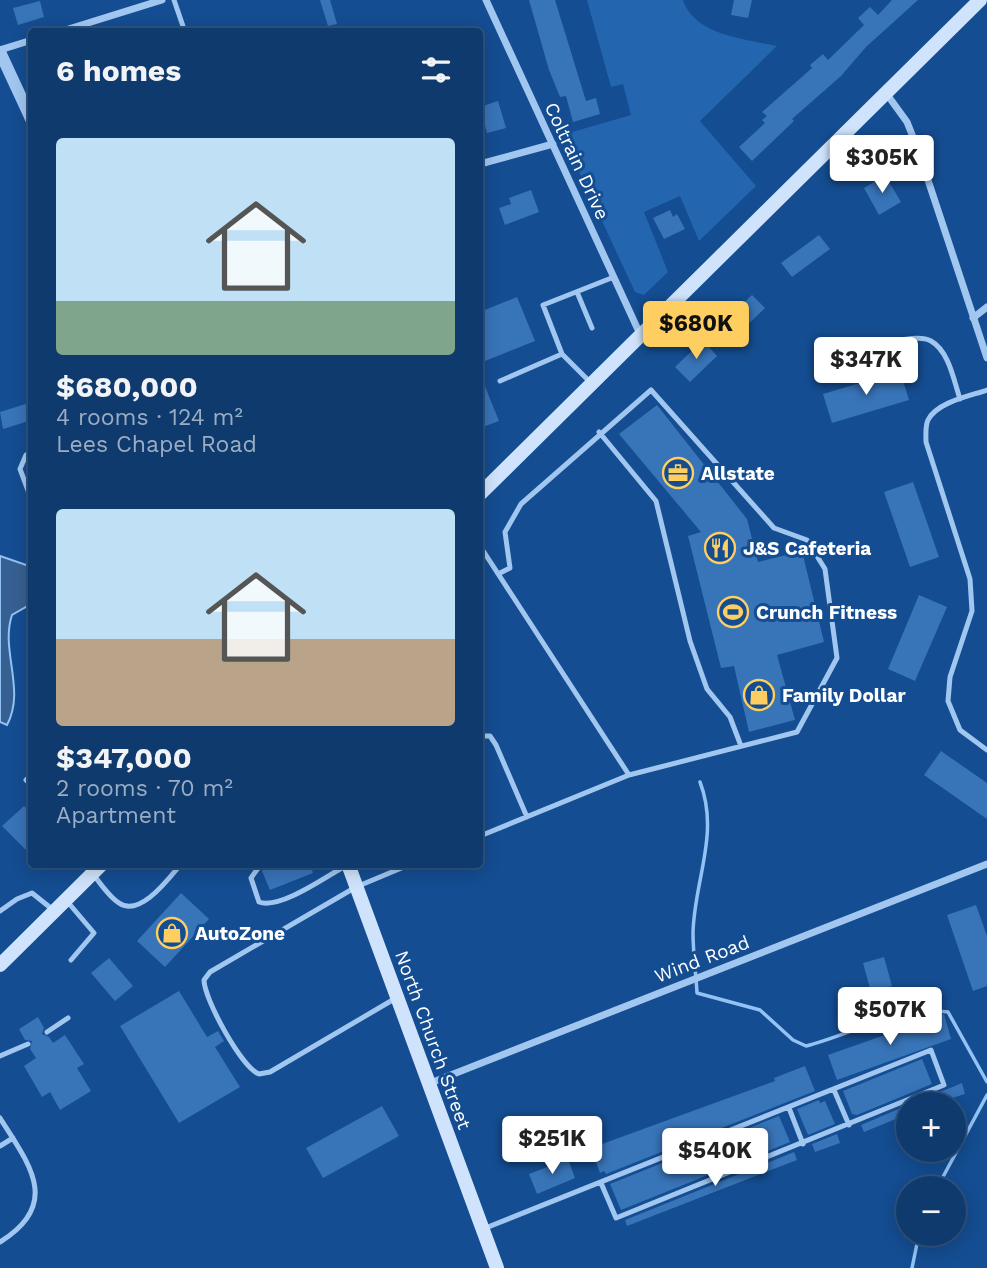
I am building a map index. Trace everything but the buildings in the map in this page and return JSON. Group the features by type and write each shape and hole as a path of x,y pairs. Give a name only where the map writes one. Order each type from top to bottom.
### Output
{"main road":[{"path":"483,491 980,0"},
{"name":"North Church Street","path":"349,868 497,1268"},
{"path":"0,965 97,869"}],"street":[{"path":"72,28 162,0"},
{"name":"Coltrain Drive","path":"486,0 640,334"},
{"path":"28,41 0,51 28,112"},
{"path":"886,93 907,122 917,147 987,358"},
{"path":"483,163 553,145"},
{"path":"973,318 987,307"},
{"name":"Wind Road","path":"428,1084 987,864"}],"lane":[{"path":"174,0 184,28"},
{"path":"591,383 562,354 543,306 614,277"},
{"path":"577,292 592,328"},
{"path":"829,363 915,337 932,341 946,359 960,400"},
{"path":"500,381 562,354"},
{"path":"483,835 629,775 797,732 837,658 825,569 807,540 774,528 651,390 599,432 521,504 505,532 510,568 498,574"},
{"path":"987,390 932,415 927,422 926,442 970,579 972,611 950,677 948,701 960,730 987,750"},
{"path":"599,432 656,501 690,641 707,689 730,717 741,747"},
{"path":"28,455 20,469 28,490"},
{"path":"483,552 629,775"},
{"path":"483,736 490,736 496,746 527,817"},
{"path":"97,869 119,904 132,906 148,898 177,868"},
{"path":"258,868 251,878 259,902 267,905 279,902 342,868"},
{"path":"396,998 270,1072 260,1074 247,1068 204,988 204,980 210,972 356,887 401,868"},
{"path":"0,911 17,899 32,893 55,911"},
{"path":"66,900 94,933 71,960"},
{"path":"47,1032 68,1018"},
{"path":"0,1056 28,1044"},
{"path":"483,1229 931,1050 944,1085 616,1218 601,1183"},
{"path":"834,1090 849,1125"},
{"path":"789,1108 803,1144"},
{"path":"0,1118 34,1175 36,1201 16,1232 0,1242"},
{"path":"0,1146 13,1138"}],"shaded area":[{"path":"587,0 683,0 689,12 709,28 736,38 777,46 700,121 756,186 699,241 680,196 644,212 668,272 644,295 635,292 562,135 631,115 623,84 611,87"},
{"path":"0,556 28,566 28,606 12,615 9,642 14,698 7,725 0,722"}],"waterway":[{"path":"700,782 705,801 707,839 694,914 697,993 760,1010 793,1040 806,1046 894,1017 930,1011 948,1012 987,1082"},
{"path":"943,1176 987,1095"},
{"path":"912,1268 917,1246"}],"place":[{"name":"Allstate","path":"678,473"},
{"name":"J&S Cafeteria","path":"720,548"},
{"name":"Crunch Fitness","path":"733,612"},
{"name":"Family Dollar","path":"759,695"},
{"name":"AutoZone","path":"172,933"}]}
